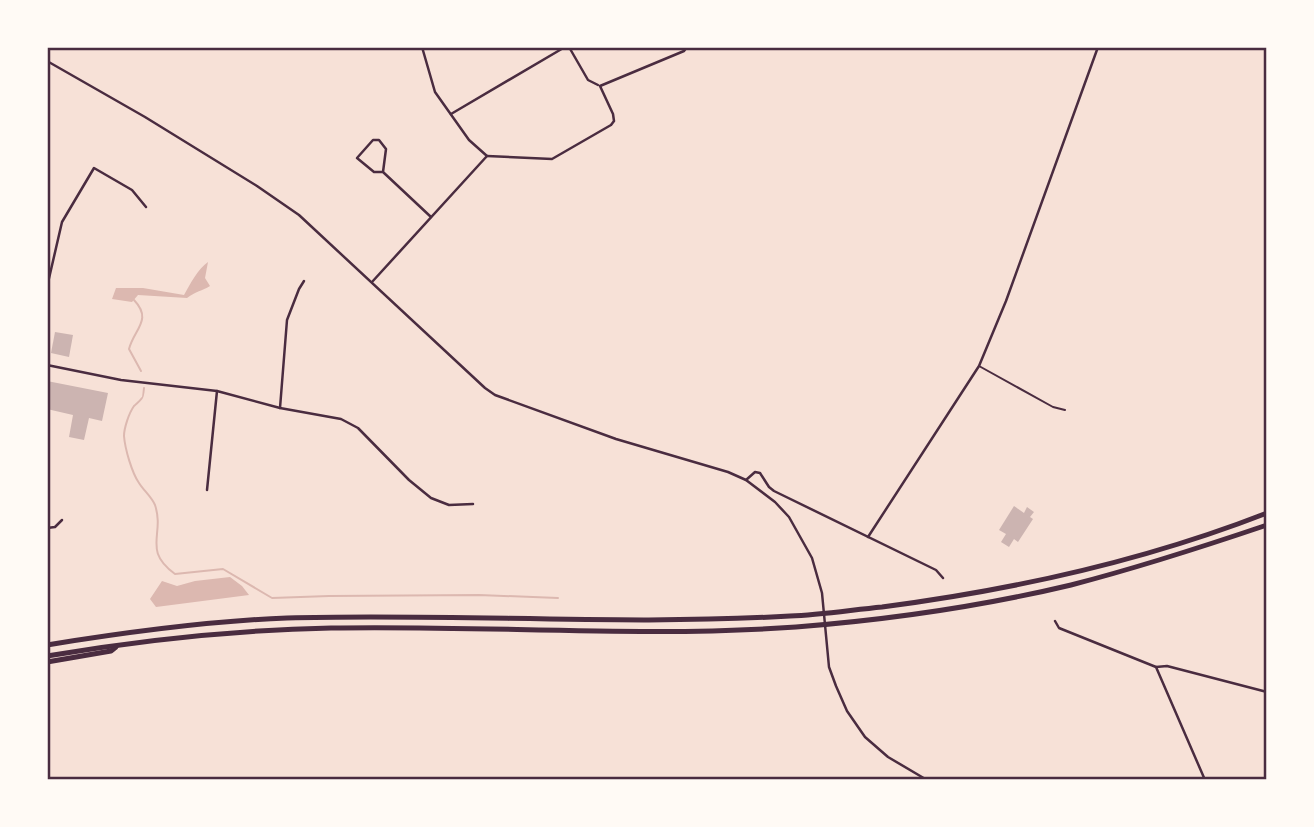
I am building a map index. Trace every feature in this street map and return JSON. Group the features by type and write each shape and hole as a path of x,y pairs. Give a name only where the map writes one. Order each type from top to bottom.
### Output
{"highway":[{"path":"47,645 179,626 276,619 382,617 639,621 835,612 923,601 1060,576 1168,547 1267,513"},
{"path":"47,656 204,635 309,629 436,628 643,632 738,630 840,623 932,611 1069,585 1152,563 1267,525"},
{"path":"47,662 111,651 119,645"}],"street":[{"path":"422,47 435,92 469,140 486,156 552,159 614,121 600,86 589,80 567,47 451,114"},
{"path":"600,86 684,51 687,47"},
{"path":"868,537 979,366 1006,301 1098,47"},
{"path":"47,61 145,117 299,215 495,395 616,439 710,466 746,480 775,502 789,517 813,558 822,593 830,667 835,686 847,711 865,737 888,757 927,780"},
{"path":"383,172 386,149 379,140 373,140 357,158 374,172 383,172 431,217"},
{"path":"372,282 486,156"},
{"path":"47,287 62,222 94,168 132,190 146,207"},
{"path":"280,408 286,320 304,281"},
{"path":"47,365 121,380 217,391 280,408 341,419 358,428 409,480 431,498 449,505 473,504"},
{"path":"207,490 217,391"},
{"path":"746,480 755,472 760,473 774,491 936,570 943,578"},
{"path":"47,528 55,527 62,520"},
{"path":"1055,621 1059,628 1156,667 1167,666 1267,692"},
{"path":"1156,667 1205,780"}],"lane":[{"path":"979,366 1053,407 1065,410"}],"shaded area":[{"path":"208,262 205,278 210,286 187,298 138,295 132,302 112,299 116,288 143,288 184,295"},
{"path":"230,577 249,595 156,607 150,599 162,581 177,586"}],"building":[{"path":"55,332 73,335 69,357 51,353"},
{"path":"47,381 108,393 102,421 89,418 84,440 69,437 73,415 47,409"},
{"path":"1014,506 1024,513 1027,507 1034,512 1030,517 1033,519 1018,542 1014,539 1009,547 1001,542 1006,534 999,530"}],"waterway":[{"path":"134,300 142,313 142,319 129,349 141,371"},
{"path":"144,388 142,398 134,406 127,421 125,441 136,479 155,505 159,557 175,574 223,569 272,598 479,595 558,598"}]}
